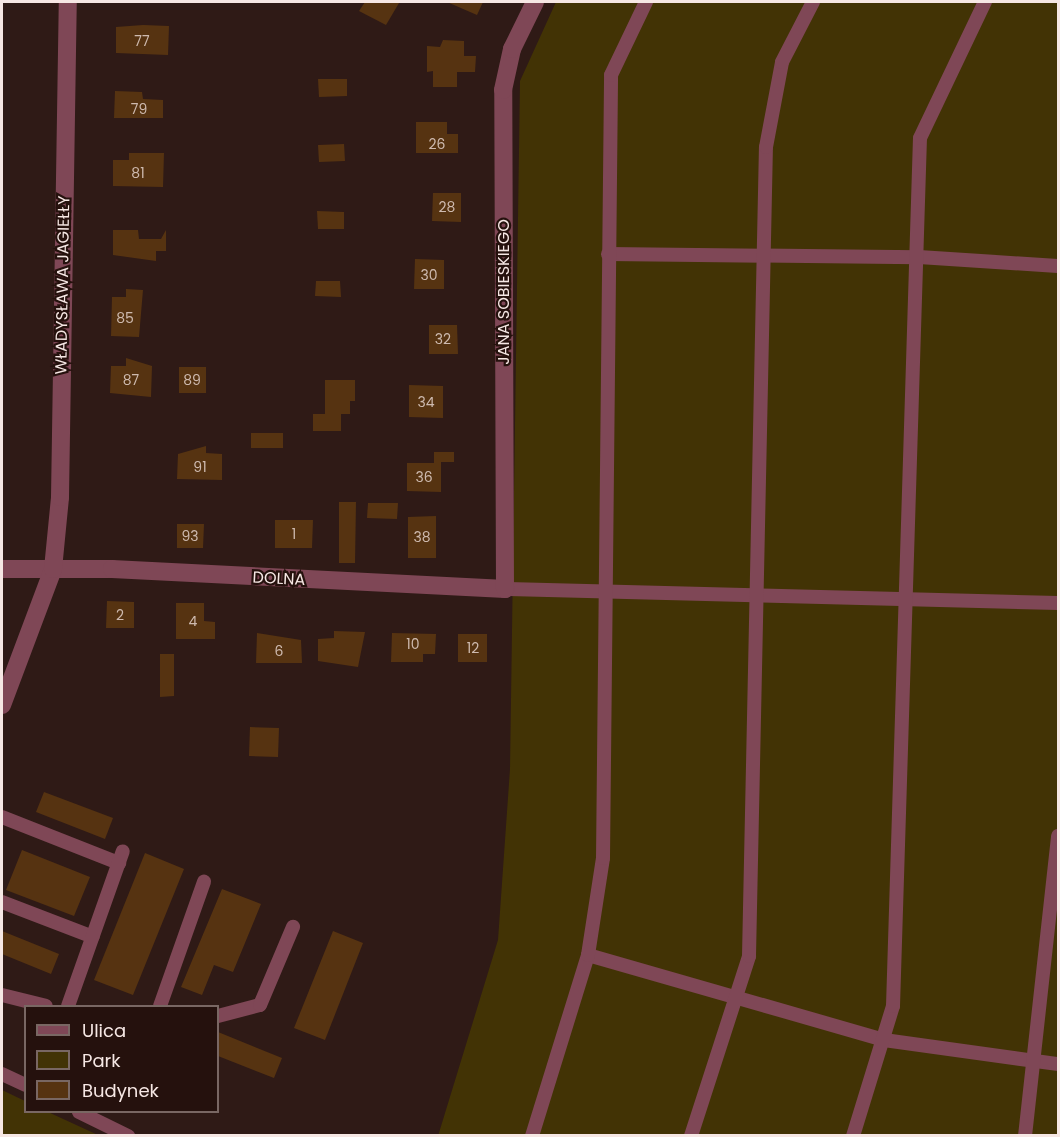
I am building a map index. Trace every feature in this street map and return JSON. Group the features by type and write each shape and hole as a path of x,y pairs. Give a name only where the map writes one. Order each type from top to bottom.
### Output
{"street":[{"name":"WŁADYSŁAWA JAGIEŁŁY","path":"2,705 53,568 60,496 68,2"},
{"name":"JANA SOBIESKIEGO","path":"505,589 503,90 512,49 535,2"},
{"path":"2,569 53,568"},
{"name":"DOLNA","path":"53,568 505,589"}],"lane":[{"path":"532,1136 588,955 603,858 611,75 646,2"},
{"path":"691,1136 749,956 754,867 755,591 766,147 782,62 813,2"},
{"path":"853,1136 893,1006 909,597 919,258 920,138 985,2"},
{"path":"608,254 762,258 919,258 1059,266"},
{"path":"505,589 755,591 1059,603"},
{"path":"2,817 121,857 68,1005"},
{"path":"1025,1136 1059,836"},
{"path":"160,1005 204,882"},
{"path":"2,902 93,937"},
{"path":"219,1016 260,1005 292,927"},
{"path":"588,955 884,1040 1059,1064"},
{"path":"2,995 42,1005"},
{"path":"2,1074 24,1084"},
{"path":"81,1113 128,1136"}],"green space":[{"path":"556,2 1058,2 1058,1135 438,1136 498,940 510,769 520,81"},
{"path":"2,1090 24,1101 24,1113 50,1113 98,1135 2,1135"}],"building":[{"path":"365,2 399,3 386,25 359,11"},
{"path":"447,2 483,2 477,15"},
{"path":"169,26 168,55 116,53 116,27"},
{"path":"443,40 464,41 464,56 476,56 475,72 457,72 457,87 433,87 433,71 427,72 427,46 440,47"},
{"path":"318,79 347,79 347,96 319,97"},
{"path":"115,91 142,92 143,99 163,100 163,118 114,118"},
{"path":"416,122 447,122 447,134 458,134 458,153 416,153"},
{"path":"344,144 345,161 319,162 318,145"},
{"path":"129,153 164,153 163,187 113,186 113,160 129,160"},
{"path":"433,193 461,193 461,222 432,221"},
{"path":"317,211 344,212 344,229 318,229"},
{"path":"113,230 138,230 139,239 161,239 166,230 166,251 156,251 156,261 113,255"},
{"path":"415,259 444,260 444,289 414,289"},
{"path":"316,281 340,281 341,297 315,296"},
{"path":"126,289 143,290 139,337 111,336 112,297 126,297"},
{"path":"429,325 457,325 458,354 429,354"},
{"path":"126,358 152,366 151,397 110,393 111,366 126,366"},
{"path":"179,367 206,367 206,393 179,393"},
{"path":"325,380 355,380 355,401 350,401 350,414 341,414 341,431 313,431 313,414 325,414"},
{"path":"409,385 443,386 443,418 409,417"},
{"path":"251,433 283,433 283,448 251,448"},
{"path":"206,446 206,453 222,454 222,480 177,479 178,454"},
{"path":"434,452 454,452 454,462 441,462 441,492 407,491 407,463 434,463"},
{"path":"339,502 356,502 355,563 339,563"},
{"path":"368,503 398,503 397,519 367,518"},
{"path":"436,516 436,558 408,558 408,517"},
{"path":"275,520 313,520 312,548 275,548"},
{"path":"177,524 204,524 203,548 177,548"},
{"path":"107,601 134,602 134,628 106,628"},
{"path":"176,603 204,603 204,621 215,622 215,639 176,639"},
{"path":"334,631 365,632 358,667 318,661 318,639 334,638"},
{"path":"257,633 301,640 302,663 256,663"},
{"path":"392,633 436,634 435,654 423,654 423,662 391,662"},
{"path":"458,634 487,634 487,662 458,662"},
{"path":"160,654 174,654 174,696 160,697"},
{"path":"250,727 279,728 278,757 249,756"},
{"path":"44,792 113,818 105,839 36,812"},
{"path":"22,850 90,877 74,916 6,890"},
{"path":"145,853 184,869 133,995 94,980"},
{"path":"222,889 261,904 233,972 214,965 202,995 181,987"},
{"path":"2,931 59,954 51,974 2,954"},
{"path":"333,931 363,943 325,1040 294,1028"},
{"path":"219,1032 282,1058 274,1078 219,1056"}]}
